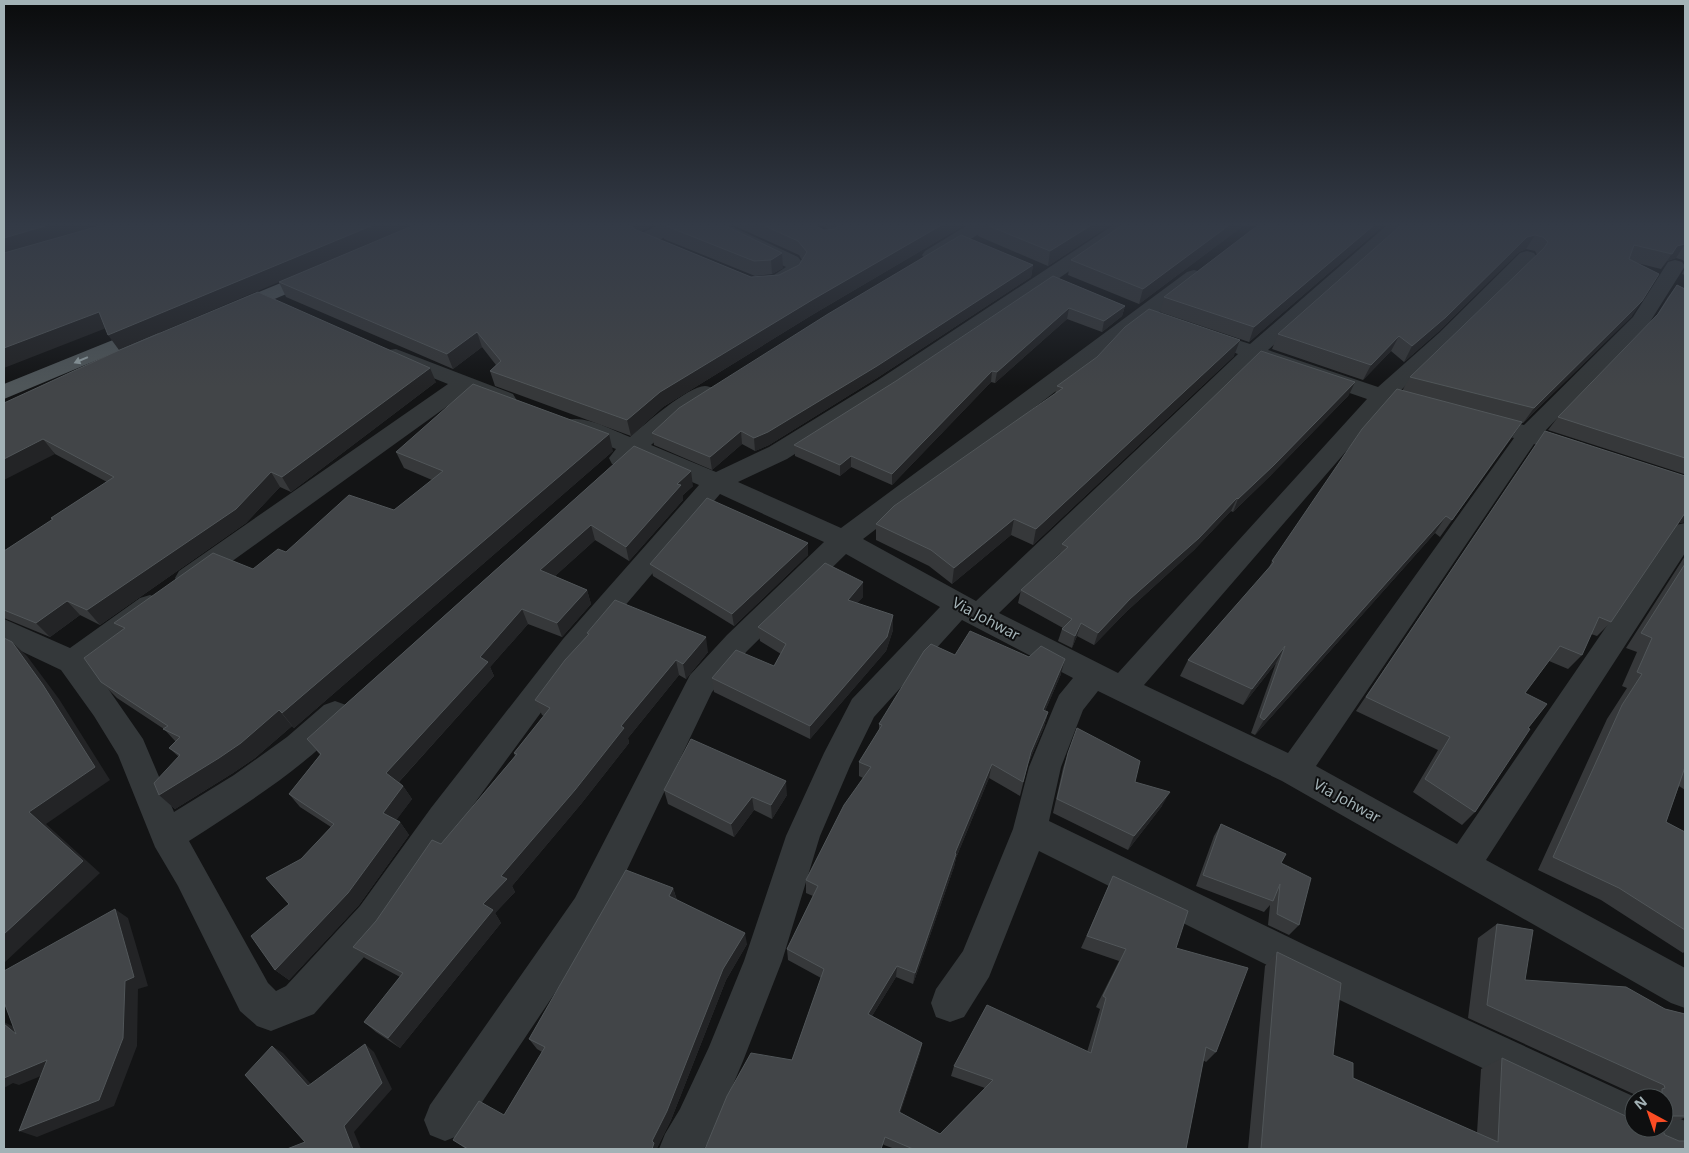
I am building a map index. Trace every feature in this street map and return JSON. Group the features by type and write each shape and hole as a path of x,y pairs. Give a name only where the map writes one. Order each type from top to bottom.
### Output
{"main road":[{"path":"289,280 213,312 264,296 295,280"},
{"path":"4,392 167,331 4,409"}],"street":[{"path":"743,281 752,284 772,284 780,280"},
{"path":"4,630 72,662 106,706 132,749 167,836 190,874 254,997 271,1012 300,1000 373,919 443,819 573,647 716,482 778,453 861,401 1044,280"},
{"path":"1060,280 1075,286"},
{"path":"445,1120 588,912 701,684 737,643 843,540 1130,310 1182,280"},
{"path":"680,1149 695,1124 724,1061 756,979 802,836 835,763 863,708 968,610 1335,280"},
{"path":"950,1003 976,964 1030,829 1045,767 1070,704 1107,682 1382,396 1446,337 1503,280"},
{"path":"1294,771 1529,434 1641,321 1666,280"},
{"path":"264,296 298,312"},
{"path":"1130,310 1382,396 1529,434 1593,455"},
{"path":"368,343 463,384 526,407"},
{"path":"72,662 463,384"},
{"path":"604,473 672,414 722,384"},
{"name":"Via Johwar","path":"552,417 633,447 716,482 843,540 968,610 1107,682 1294,771 1685,989"},
{"path":"1462,866 1685,532"},
{"path":"167,836 246,785 298,747 356,695"},
{"path":"1030,829 1294,959 1624,1113"}],"building":[{"path":"4,280 241,280 108,335 99,312 4,348"},
{"path":"284,280 847,280 660,392 627,420 490,371 501,361 477,332 447,354 279,282"},
{"path":"886,280 1010,280 877,366 768,432 754,438 741,431 710,457 652,433 679,408"},
{"path":"1047,280 1062,280 1125,306 1104,321 1069,308 997,372 992,371 892,474 851,456 840,465 794,445 896,381"},
{"path":"1120,280 1155,280 1143,289"},
{"path":"1187,280 1310,280 1254,327 1164,297"},
{"path":"1339,280 1484,280 1446,317 1412,346 1399,336 1371,365 1278,334"},
{"path":"1511,280 1655,280 1642,301 1534,408 1410,377"},
{"path":"1677,285 1685,289 1685,458 1558,417 1658,314"},
{"path":"258,292 430,368 282,477 271,472 236,509 87,610 67,601 36,623 4,610 4,551 114,477 43,439 4,459 4,403 115,352"},
{"path":"1149,309 1240,340 1036,529 1014,519 954,568 931,550 876,524 894,506 1063,388 1057,386 1097,357 1125,327"},
{"path":"1261,351 1355,382 1274,465 1237,498 1199,538 1130,599 1098,633 1081,623 1075,636 1062,629 1072,619 1021,590 1068,547 1062,544"},
{"path":"473,384 609,434 282,713 279,710 241,743 159,795 154,783 180,755 169,748 180,737 163,729 168,726 101,682 84,658 125,628 114,623 213,553 253,569 278,549 286,552 349,495 394,510 443,471 396,452"},
{"path":"1397,389 1522,422 1452,520 1446,516 1264,720 1260,717 1285,646 1252,689 1188,660 1274,562 1272,561 1362,429"},
{"path":"1545,431 1685,476 1685,513 1611,622 1599,617 1582,655 1560,646 1525,693 1547,704 1528,728 1530,729 1475,812 1425,779 1450,737 1366,697"},
{"path":"634,446 691,471 677,484 681,485 626,547 591,525 540,570 587,590 557,623 522,609 480,657 488,662 386,773 403,786 383,813 400,822 348,893 275,970 251,936 289,904 266,878 301,859 334,824 289,794 321,754 307,739"},
{"path":"707,498 808,543 732,614 650,564"},
{"path":"825,563 863,582 848,600 893,615 887,637 810,726 712,678 736,650 774,666 786,644 758,627"},
{"path":"1685,564 1685,767 1666,822 1685,832 1685,930 1619,888 1553,857 1622,705 1642,674 1637,672 1652,638 1641,633"},
{"path":"615,600 706,637 683,664 676,660 621,726 624,728 575,790 501,876 507,879 483,904 493,910 388,1038 364,1022 403,973 353,947 376,921 432,840 441,844 517,754 514,753 550,708 535,700 565,660 589,634 587,633"},
{"path":"970,631 1029,657 1041,646 1065,659 1043,710 1048,712 1031,752 1023,782 992,764 955,853 915,973 897,966 868,1014 922,1043 899,1112 940,1134 993,1080 954,1066 987,1005 1091,1053 1106,998 1103,996 1126,949 1087,936 1113,876 1188,911 1176,948 1248,968 1216,1052 1206,1047 1186,1149 913,1149 885,1137 881,1149 705,1149 727,1096 751,1053 792,1060 824,969 787,949 818,886 806,880 844,805 871,767 859,762 882,725 879,724 924,651 931,644 955,655"},
{"path":"4,638 12,642 43,685 95,767 29,812 83,861 4,934"},
{"path":"1077,728 1140,761 1135,782 1170,792 1134,836 1057,799 1068,753"},
{"path":"691,739 786,781 771,805 752,797 731,824 664,790"},
{"path":"1221,824 1286,854 1281,863 1311,878 1299,925 1277,914 1280,884 1273,901 1203,875"},
{"path":"626,870 673,888 669,896 745,933 723,969 667,1111 652,1141 654,1143 652,1149 468,1149 453,1140 479,1101 504,1115 545,1047 529,1039"},
{"path":"115,909 134,977 125,981 123,1038 99,1100 19,1131 47,1060 4,1078 4,1024 16,1034 4,1002 4,971"},
{"path":"1497,924 1533,930 1525,980 1626,987 1665,1009 1685,1014 1685,1116 1674,1116 1674,1088 1665,1088 1664,1085 1487,1005"},
{"path":"1277,952 1341,983 1333,1055 1353,1063 1353,1078 1498,1142 1502,1058 1624,1115 1624,1138 1672,1138 1685,1141 1685,1149 1261,1149"},
{"path":"365,1044 382,1083 344,1126 353,1149 287,1149 305,1142 245,1075 272,1046 308,1086"}]}
